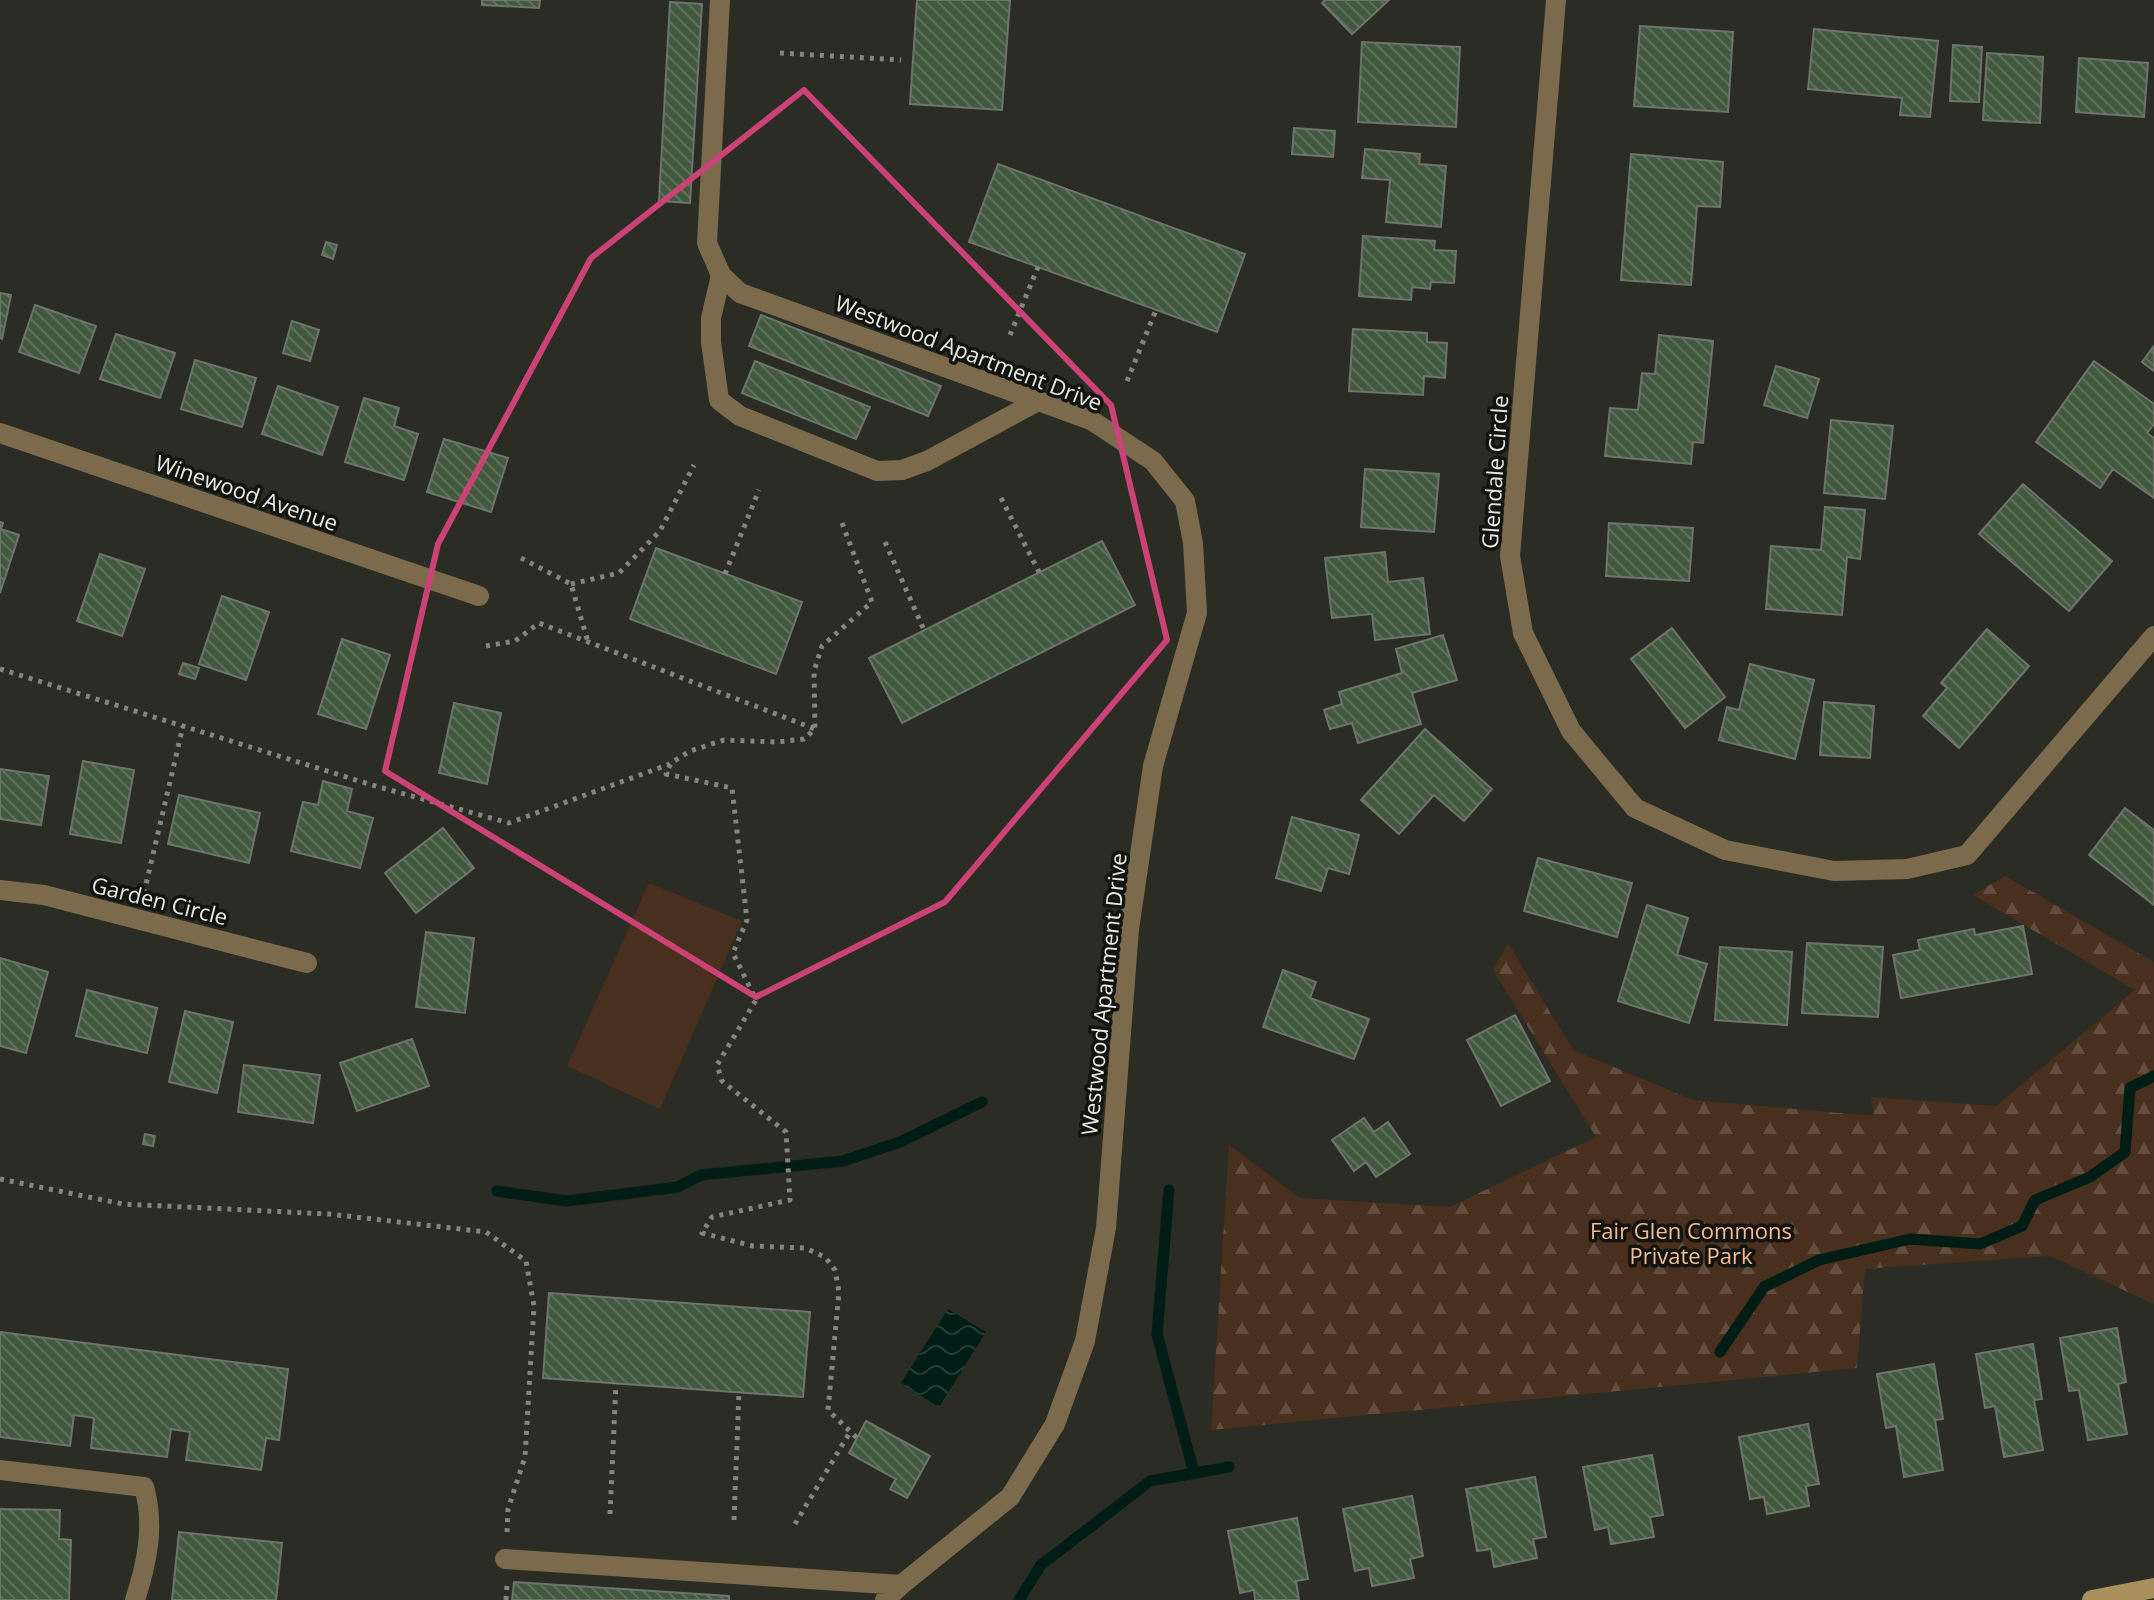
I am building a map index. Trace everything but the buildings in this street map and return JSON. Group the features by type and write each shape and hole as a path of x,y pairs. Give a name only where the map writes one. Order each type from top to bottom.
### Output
{"main road":[{"path":"2092,1600 2154,1588"}],"street":[{"path":"720,0 707,243 721,275 711,318 719,400 740,416 877,471 902,470 927,461 1038,401"},
{"name":"Glendale Circle","path":"1556,0 1510,556 1523,633 1571,731 1635,808 1725,850 1834,871 1907,869 1967,855 2154,636"},
{"name":"Westwood Apartment Drive","path":"721,275 740,293 1091,420 1153,461 1185,501 1193,543 1197,613 1153,766 1129,929 1106,1228 1085,1341 1055,1424 1010,1497 885,1600"},
{"name":"Winewood Avenue","path":"0,433 479,596"},
{"name":"Garden Circle","path":"0,890 44,895 307,963"},
{"path":"0,1470 144,1487 148,1500 148,1560 135,1600"},
{"path":"505,1559 901,1585"}],"path":[{"path":"780,53 901,60"},
{"path":"1010,335 1038,267"},
{"path":"1127,381 1156,310"},
{"path":"521,558 571,584 619,573 660,531 694,465"},
{"path":"725,574 759,490"},
{"path":"1001,498 1039,572"},
{"path":"0,669 372,785 509,823 724,740 777,742 804,739 815,729 814,671 822,646 872,602 842,523"},
{"path":"885,542 924,630"},
{"path":"571,584 588,642"},
{"path":"486,646 515,641 539,623 815,729"},
{"path":"138,919 183,726"},
{"path":"671,763 666,774 732,788 747,920 733,953 756,1000 717,1065 722,1081 786,1132 790,1200 712,1217 702,1233 753,1246 805,1248 825,1257 835,1270 839,1292 828,1410 857,1438"},
{"path":"0,1179 123,1204 329,1214 486,1232 526,1261 534,1306 525,1457 508,1509 505,1559"},
{"path":"610,1514 616,1383"},
{"path":"734,1520 739,1392"},
{"path":"795,1524 850,1432"}],"highlighted area":[{"path":"804,90 1111,405 1167,640 945,902 756,997 385,771 438,544 591,258"}],"green space":[{"name":"Fair Glen Commons Private Park","path":"2005,876 2154,962 2154,1304 2050,1256 1865,1269 1857,1368 1211,1430 1229,1145 1300,1198 1450,1207 1596,1137 1493,970 1508,943 1573,1050 1693,1100 1874,1116 1871,1097 1996,1106 2135,990 1973,895"},
{"path":"649,883 742,921 660,1109 567,1066"}],"water":[{"path":"948,1309 986,1332 939,1407 901,1383"}],"waterway":[{"path":"1720,1352 1764,1287 1819,1260 1910,1239 1980,1244 2022,1226 2035,1200 2090,1177 2125,1152 2130,1088 2154,1076"},
{"path":"497,1191 567,1201 678,1187 701,1175 843,1161 900,1142 982,1102"},
{"path":"1169,1190 1157,1334 1194,1473"},
{"path":"1019,1600 1041,1565 1150,1481 1229,1467"}]}
